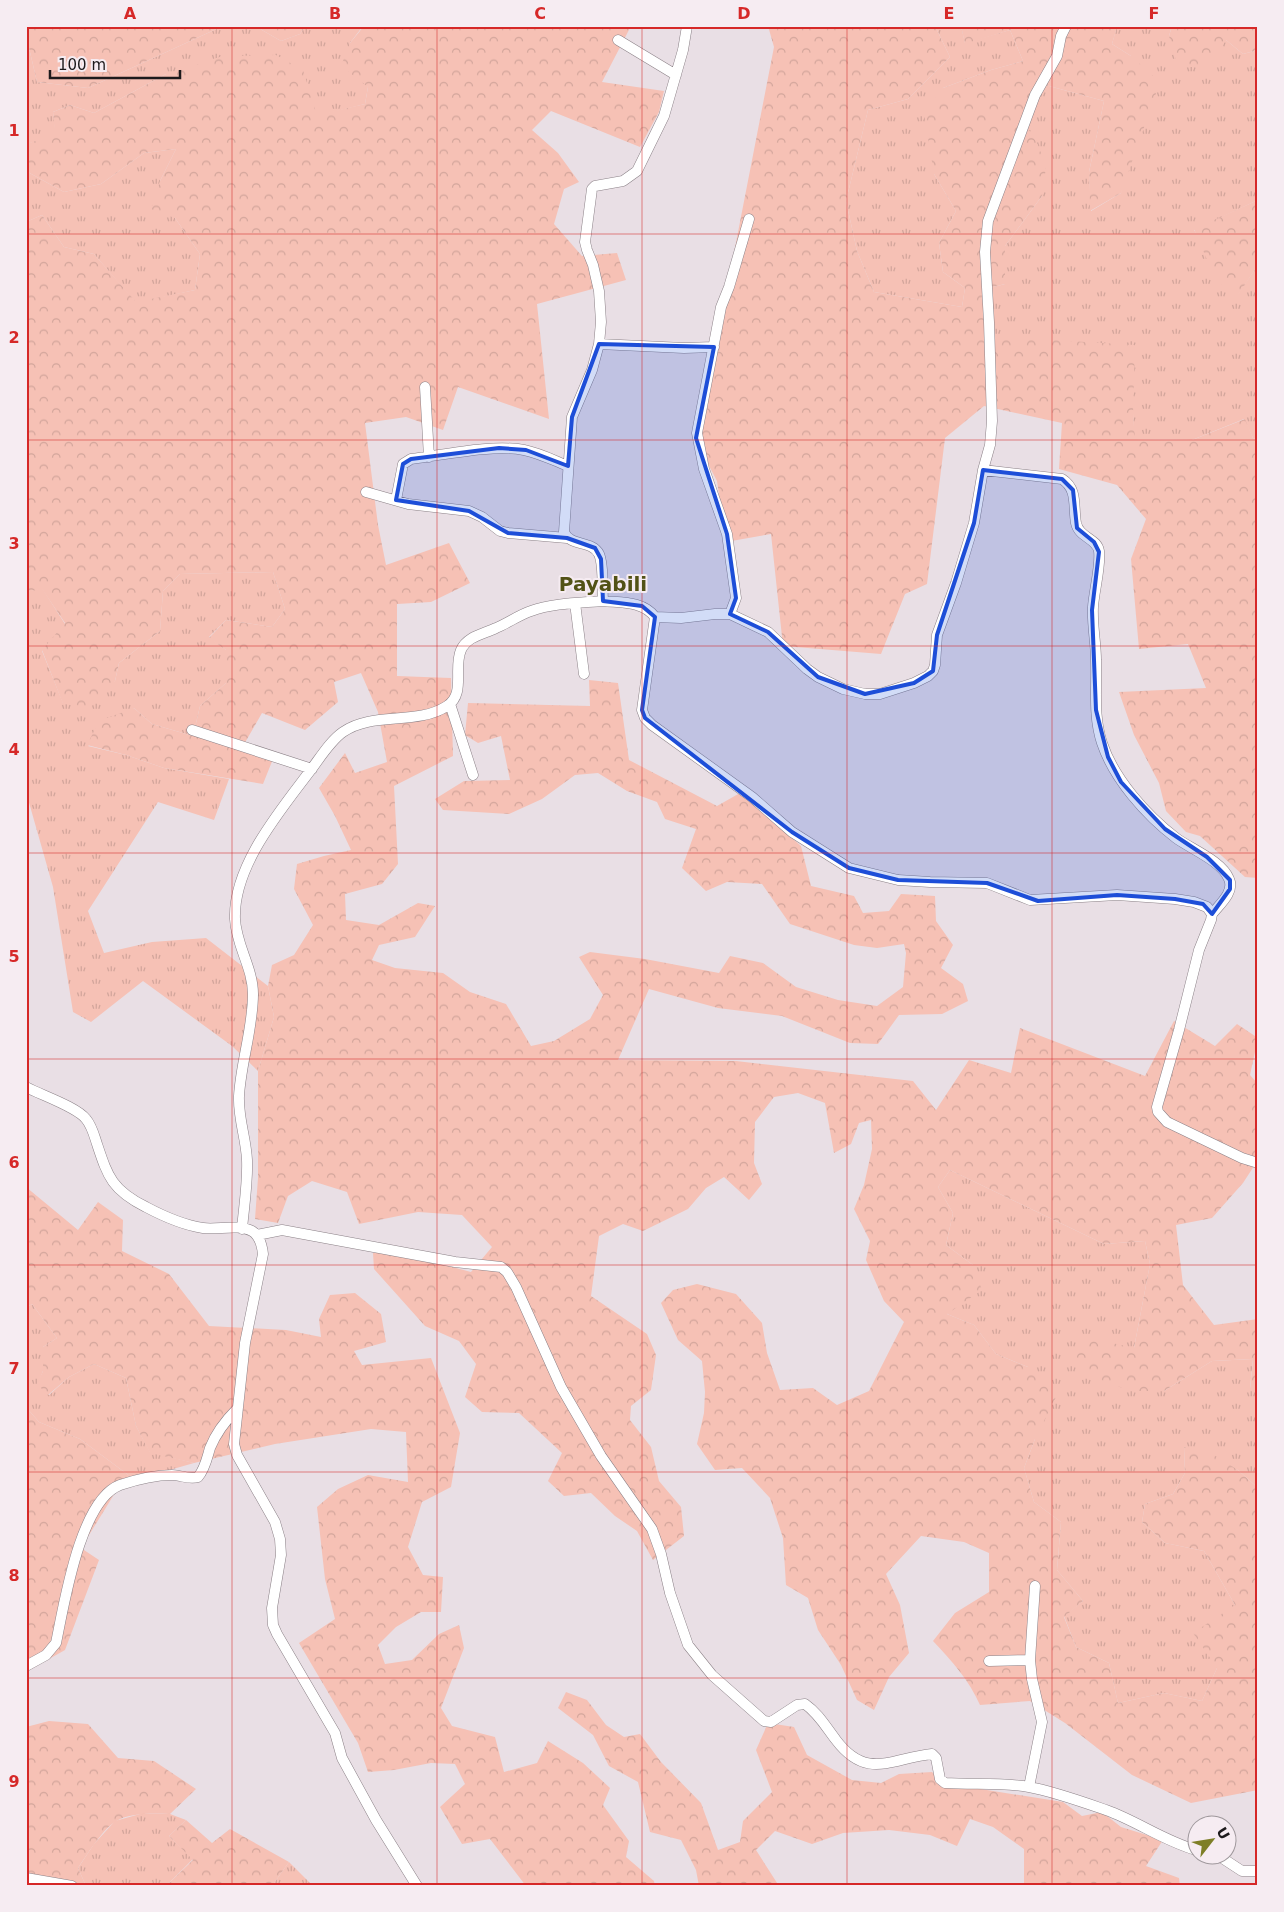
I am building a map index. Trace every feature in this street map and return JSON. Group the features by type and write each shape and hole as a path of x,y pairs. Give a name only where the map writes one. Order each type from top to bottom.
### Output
{"street":[{"path":"568,538 564,532 572,417 592,370 599,344 601,322 599,292 594,265 585,242 592,189 595,186 623,181 630,178 637,171 664,116 683,50 687,26"},
{"path":"654,617 681,618 730,614 768,632 807,669 829,683 865,694 880,694 928,676 933,671 937,635 956,583 974,523 983,470 990,445 992,421 989,322 985,270 988,221 1035,96 1059,52 1066,26"},
{"path":"618,40 676,74"},
{"path":"730,614 736,598 727,534 704,469 696,438 721,307 729,287 749,219"},
{"path":"599,344 684,348 714,347"},
{"path":"425,387 430,456"},
{"path":"396,500 403,464 411,459 493,449 514,449 538,454 568,466"},
{"path":"983,470 1062,479 1070,483 1073,490 1077,528 1081,534 1094,542 1099,552 1092,610 1096,661 1097,725 1102,743 1118,777 1141,804 1171,834 1226,872 1230,880 1230,889 1212,914 1199,950 1157,1107 1158,1112 1167,1122 1242,1158 1258,1163"},
{"path":"366,492 408,504 469,511 482,517 500,531 508,533 568,538 595,548 601,559 603,601"},
{"path":"242,1229 247,1160 239,1115 239,1096 253,989 236,930 235,916 242,880 260,842 279,812 338,736 353,727 367,722 420,716 440,710 450,704 456,696 460,651 468,640 529,612 603,601 642,606 649,610 654,617 642,710 645,718 752,797 792,832 849,868 898,880 987,883 1022,897 1038,901 1082,896 1117,895 1175,899 1203,904 1212,914"},
{"path":"575,604 584,674"},
{"path":"450,704 473,775"},
{"path":"192,730 312,769"},
{"path":"26,1087 72,1109 86,1118 91,1127 105,1169 110,1178 129,1197 190,1225 215,1229 242,1229 257,1235 262,1246 262,1254 245,1342 237,1409 235,1450 275,1522 280,1539 281,1555 272,1608 273,1625 281,1642 335,1733 342,1758 376,1820 418,1886"},
{"path":"257,1235 282,1230 455,1262 504,1268 516,1287 561,1387 601,1456 652,1529 661,1554 670,1593 682,1631 694,1654 712,1675 760,1719 768,1723 796,1704 805,1704 820,1718 850,1755 865,1763 896,1763 932,1754 936,1758 940,1779 945,1783 982,1783 1029,1787 1118,1814 1186,1846"},
{"path":"26,1666 46,1655 56,1643 78,1548 100,1500 113,1488 129,1483 170,1475 190,1478 198,1477 202,1472 211,1446 221,1427 237,1409"},
{"path":"1029,1787 1042,1722 1032,1679 1030,1660 1035,1586"},
{"path":"989,1661 1030,1660"},
{"path":"1231,1864 1242,1871 1258,1871"},
{"path":"26,1878 72,1886"}],"highlighted area":[{"path":"599,344 714,347 696,438 727,534 736,598 730,614 768,632 818,677 865,694 914,683 933,671 937,635 974,523 983,470 1062,479 1073,490 1077,528 1094,542 1099,552 1092,610 1096,710 1108,757 1121,782 1165,829 1207,857 1230,880 1230,889 1212,914 1203,904 1175,899 1117,895 1038,901 987,883 898,880 849,868 792,832 645,718 642,710 655,617 642,606 603,601 601,559 595,548 567,538 508,533 469,511 396,500 403,464 411,459 499,448 526,450 568,466 572,417"}],"green space":[{"path":"26,26 223,26 88,88 37,82 26,35"},
{"path":"223,26 255,26 281,41 300,34 305,26 363,26 350,43 368,87 365,104 317,116 166,74 94,113 70,105 53,112 56,136 30,143 26,149 26,35 37,82 88,88"},
{"path":"255,26 305,26 300,34 281,41"},
{"path":"364,26 631,26 602,82 664,91 659,112 640,147 551,111 532,130 558,153 579,182 564,189 554,224 582,256 617,253 626,280 537,304 549,419 458,387 443,430 406,417 365,423 378,525 386,565 449,543 470,583 431,602 397,604 397,676 451,678 453,756 394,786 398,864 382,884 345,894 346,920 379,925 418,903 435,906 415,937 379,945 372,960 395,968 443,973 470,992 506,1004 531,1046 554,1041 590,1019 603,995 579,957 590,952 645,959 719,973 730,956 763,963 796,987 838,1000 877,1006 903,987 906,953 904,944 877,948 854,945 790,924 762,884 727,882 706,891 682,868 696,829 665,819 657,802 627,791 598,773 575,775 542,799 509,814 443,810 435,799 464,781 510,780 501,736 478,743 465,735 468,703 590,706 589,680 618,683 629,760 717,806 740,793 801,846 811,886 854,896 863,913 889,911 901,894 935,896 936,921 953,945 941,968 963,984 968,1001 942,1014 899,1015 878,1044 850,1043 782,1016 718,1008 649,989 618,1060 736,1061 913,1081 936,1110 969,1060 1011,1073 1020,1028 1145,1076 1174,1021 1215,1046 1237,1024 1258,1038 1250,1075 1258,1084 1258,1160 1243,1183 1212,1218 1176,1225 1183,1285 1214,1325 1258,1319 1258,1391 1250,1389 1253,1359 1212,1361 1164,1391 1131,1391 1087,1375 1073,1350 1086,1337 1134,1348 1150,1264 1145,1241 1104,1244 950,1170 938,1187 953,1213 946,1245 973,1265 982,1290 947,1314 974,1325 996,1354 1028,1367 1056,1397 1035,1439 1024,1468 1034,1502 1061,1522 1057,1570 1083,1601 1064,1617 1076,1647 1109,1663 1118,1703 1164,1693 1202,1701 1217,1668 1193,1633 1235,1605 1204,1551 1165,1543 1142,1522 1145,1504 1173,1494 1185,1473 1184,1447 1206,1450 1238,1470 1258,1488 1258,1790 1191,1803 1132,1775 1065,1723 1030,1701 980,1705 960,1671 933,1641 955,1613 989,1592 989,1553 964,1542 921,1536 886,1574 900,1605 909,1653 889,1677 874,1710 857,1700 841,1665 818,1630 808,1598 786,1585 783,1538 770,1498 742,1468 715,1470 697,1444 704,1413 705,1392 702,1361 678,1340 661,1303 673,1290 697,1284 736,1294 762,1323 767,1353 780,1390 813,1388 837,1405 869,1391 904,1322 884,1301 866,1260 870,1241 854,1209 864,1185 872,1149 871,1120 859,1123 851,1144 834,1153 825,1103 798,1093 774,1097 755,1122 754,1163 762,1184 749,1200 724,1177 706,1188 688,1209 643,1231 623,1224 599,1236 591,1296 647,1334 656,1355 651,1390 631,1406 630,1420 651,1447 659,1481 681,1507 684,1536 653,1560 637,1531 615,1516 591,1493 564,1496 548,1481 562,1453 519,1413 482,1412 465,1397 476,1364 459,1341 425,1326 374,1269 373,1253 397,1252 471,1272 492,1247 462,1215 418,1212 359,1224 347,1192 312,1181 288,1196 278,1223 255,1219 258,1178 258,1071 274,1017 268,986 272,965 294,955 313,925 294,889 297,864 351,850 319,788 345,753 355,773 387,762 378,712 361,673 334,682 338,702 305,730 262,713 243,746 273,759 263,784 164,768 126,755 87,745 99,721 134,708 152,724 193,736 200,706 226,683 226,650 209,638 226,620 272,627 285,609 273,572 180,574 163,591 160,631 119,663 115,681 91,707 63,704 42,650 65,623 42,589 26,592 26,222 42,215 64,247 94,254 136,302 195,290 200,254 175,218 151,209 160,181 176,149 144,153 101,184 64,192 26,171 26,149 29,143 55,135 53,112 70,105 94,113 166,74 223,56 276,55 303,70 317,115 365,104 368,87 341,66 350,43"},
{"path":"768,26 935,26 950,57 908,99 868,110 846,201 857,251 874,292 962,307 965,288 943,272 939,243 956,211 934,174 924,114 943,88 991,70 1023,61 1010,30 965,44 961,26 1119,26 1117,27 1112,44 1131,56 1160,82 1121,193 1090,211 1089,172 1104,101 1038,83 1023,120 1038,145 1046,167 1042,196 1005,246 1005,284 982,290 985,336 1135,345 1133,414 1135,439 1192,440 1245,419 1253,438 1258,440 1258,878 1245,877 1200,836 1186,832 1166,811 1159,783 1134,735 1119,692 1206,688 1188,644 1139,649 1131,559 1146,519 1117,485 1059,469 1062,423 984,406 945,438 927,584 905,594 881,654 783,646 771,534 726,542 717,481 697,443 774,47"},
{"path":"935,26 961,26 965,43 1010,30 1023,61 991,70 943,88 934,174 956,211 939,243 943,272 965,288 962,307 874,292 857,251 846,201 868,110 908,99 950,57"},
{"path":"1117,26 1172,26 1169,36 1226,40 1243,54 1258,50 1258,200 1194,230 1238,294 1258,265 1258,440 1253,438 1244,419 1192,440 1134,439 1133,414 985,337 982,290 1005,284 1005,246 1042,196 1023,120 1038,83 1104,101 1089,172 1091,211 1121,193 1131,56 1112,44"},
{"path":"1172,26 1258,26 1258,50 1243,54 1226,40 1209,67 1178,67 1169,36"},
{"path":"176,149 160,181 175,218 200,254 195,290 136,303 94,254 64,247 42,215 26,222 26,171 64,192 101,184 144,153"},
{"path":"1258,200 1258,265 1238,295 1216,281 1194,229"},
{"path":"273,572 285,609 272,627 226,620 209,637 226,650 226,683 200,706 193,736 152,724 134,708 88,746 126,755 164,768 229,779 214,820 158,802 88,911 104,953 152,942 206,938 268,986 274,1017 258,1071 232,1046 143,981 91,1022 73,1012 53,887 26,792 26,592 42,588 65,624 42,651 63,703 115,681 119,663 160,631 163,591 180,574"},
{"path":"950,1170 1104,1244 1145,1241 1150,1264 1134,1348 1164,1391 1212,1361 1253,1359 1250,1388 1258,1391 1258,1488 1238,1470 1184,1447 1185,1473 1173,1494 1145,1504 1142,1522 1165,1543 1204,1551 1235,1605 1217,1668 1202,1701 1164,1693 1118,1703 1109,1663 1076,1647 1064,1616 1083,1601 1057,1570 1061,1522 1034,1502 1024,1468 1035,1439 1028,1367 996,1354 974,1325 947,1314 973,1265 946,1245 953,1213 938,1187"},
{"path":"26,1187 78,1230 98,1202 123,1220 122,1251 169,1274 209,1326 286,1330 321,1337 319,1319 330,1295 355,1293 381,1314 386,1342 354,1351 362,1365 431,1358 460,1433 451,1487 422,1502 408,1547 423,1575 443,1577 441,1612 421,1612 396,1627 378,1645 385,1664 412,1660 439,1634 459,1625 464,1648 441,1708 452,1726 495,1737 504,1772 537,1763 548,1741 583,1763 610,1788 603,1805 629,1841 626,1857 654,1881 655,1886 526,1886 490,1839 462,1844 440,1807 465,1784 455,1764 431,1763 394,1770 368,1772 358,1743 299,1643 335,1619 325,1579 317,1507 338,1489 368,1475 408,1482 406,1432 371,1429 275,1444 194,1463 150,1453 136,1426 126,1378 94,1364 69,1377 48,1395 37,1384 43,1371 43,1347 57,1338 32,1304 26,1308"},
{"path":"32,1304 57,1338 43,1347 43,1371 38,1384 49,1395 69,1377 94,1364 126,1378 136,1426 150,1452 194,1463 135,1480 80,1439 39,1422 26,1407 26,1308"},
{"path":"26,1407 39,1422 80,1439 135,1480 118,1488 81,1548 99,1560 65,1650 26,1672"},
{"path":"566,1692 587,1700 606,1725 624,1737 640,1734 661,1762 701,1803 718,1850 740,1842 743,1821 772,1792 756,1750 768,1723 794,1727 807,1755 852,1780 881,1783 899,1774 932,1772 943,1783 1063,1802 1082,1816 1102,1812 1121,1827 1163,1840 1146,1866 1179,1878 1180,1886 1027,1886 1024,1883 1024,1849 993,1827 970,1819 957,1846 930,1835 889,1830 843,1833 812,1844 775,1831 756,1850 779,1886 699,1886 696,1870 681,1840 650,1832 638,1782 609,1766 593,1735 558,1708"},
{"path":"49,1721 88,1724 118,1758 154,1761 196,1789 170,1814 135,1815 121,1819 110,1826 95,1843 78,1868 86,1886 26,1886 26,1727"},
{"path":"140,1814 170,1814 186,1820 169,1836 193,1859 166,1886 86,1886 78,1868 94,1844 115,1821"},
{"path":"186,1820 212,1843 230,1829 289,1862 274,1883 265,1886 166,1886 193,1860 169,1836"},
{"path":"289,1862 313,1886 265,1886 274,1883"}],"district":[{"name":"Payabili","path":"603,584"}]}
